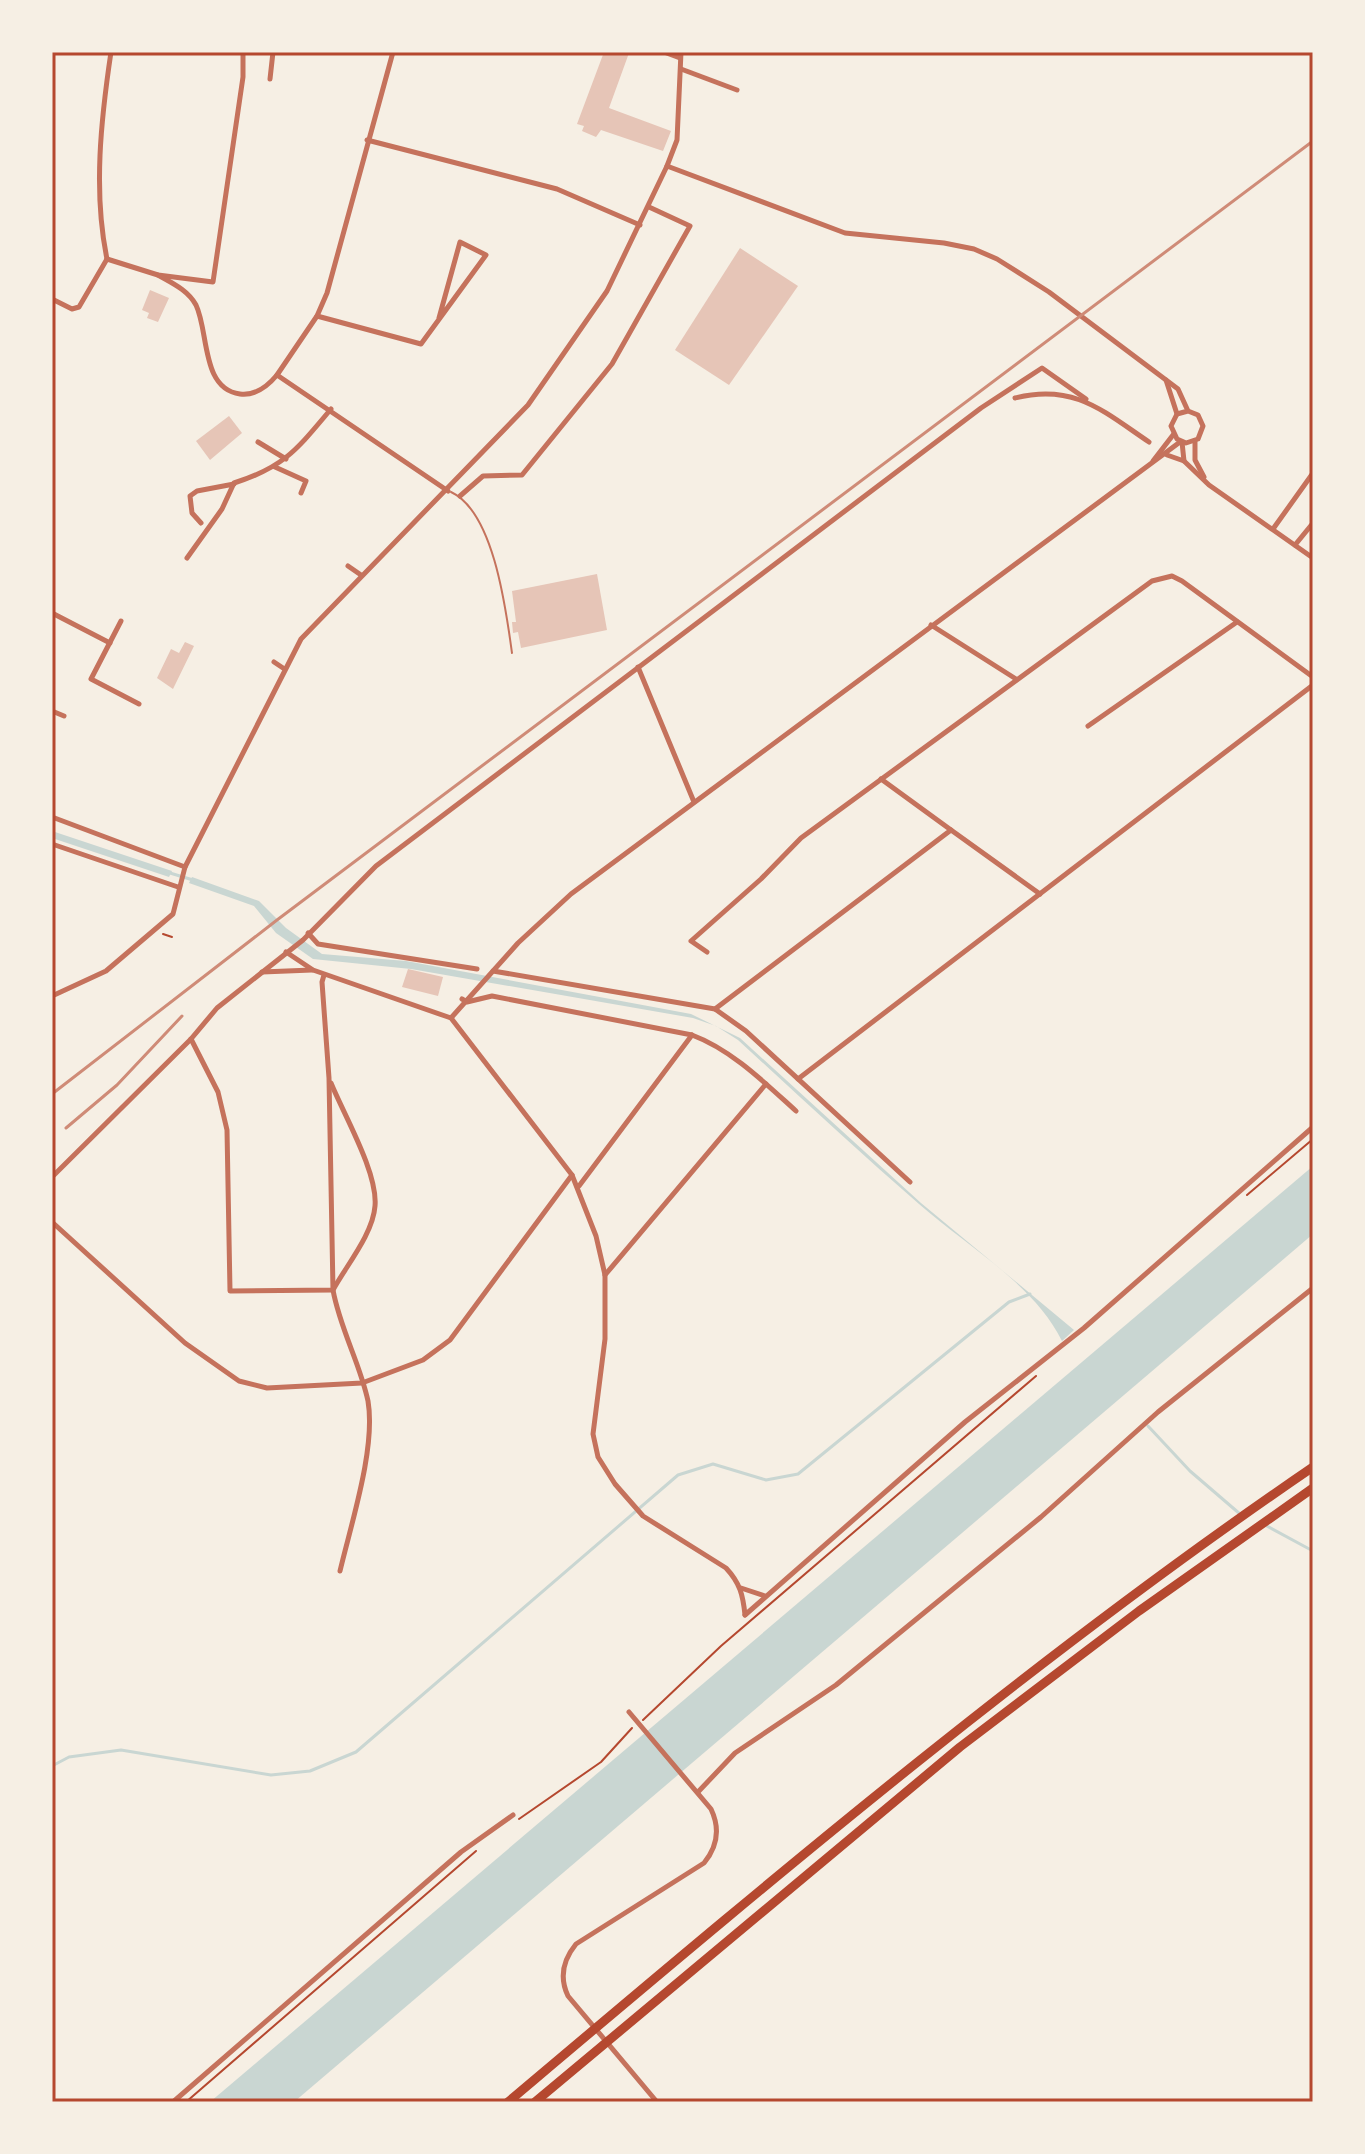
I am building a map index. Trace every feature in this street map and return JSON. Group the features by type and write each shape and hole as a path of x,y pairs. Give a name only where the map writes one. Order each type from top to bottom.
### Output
{"highway":[{"path":"508,2102 937,1743 1039,1663 1313,1467"},
{"path":"535,2102 960,1747 1251,1530 1313,1488"}],"street":[{"path":"52,299 72,309 79,307 107,259 102,235 101,172 104,102 111,52"},
{"path":"107,259 158,275 213,282 243,77 243,52"},
{"path":"270,79 273,52"},
{"path":"158,275 183,289 195,303 214,376 228,391 250,394 264,388 277,375 317,316 327,293 393,52"},
{"path":"52,996 106,971 167,920 176,907 181,877 283,668 301,639 361,575 448,491 528,405 607,291 649,207 677,140 681,55 664,52"},
{"path":"681,69 737,90"},
{"path":"367,140 557,189 640,225"},
{"path":"667,166 845,233 974,249 1005,263 1166,379 1178,389 1188,411"},
{"path":"460,496 483,476 522,475 612,364 690,226 649,207"},
{"path":"317,316 421,344 486,255 460,242 439,318"},
{"path":"52,1177 191,1039 217,1008 303,940 376,866 981,408 1042,368 1149,442"},
{"path":"277,375 448,491"},
{"path":"1166,379 1177,414"},
{"path":"1015,398 1060,393 1086,399"},
{"path":"201,523 192,513 190,496 197,491 234,483 274,467 305,444 331,409"},
{"path":"451,1018 492,972 571,894 1152,462 1167,455 1181,442 1195,441 1201,435 1203,422 1198,415 1188,411 1177,414 1172,421 1173,435 1152,462"},
{"path":"1173,435 1181,442 1184,461"},
{"path":"1195,441 1195,460 1209,485"},
{"path":"258,442 286,459"},
{"path":"1167,455 1184,461 1209,485 1313,558"},
{"path":"274,467 306,481 301,493"},
{"path":"1273,529 1313,473"},
{"path":"187,558 222,509 234,483"},
{"path":"1295,545 1310,532 1313,523"},
{"path":"348,566 361,575"},
{"path":"707,952 691,941 703,927 761,879 801,838 1016,679 1161,577 1172,576 1182,581 1313,677"},
{"path":"52,613 110,643"},
{"path":"121,621 91,679 139,704"},
{"path":"1088,726 1237,622"},
{"path":"931,625 1016,679"},
{"path":"274,662 283,668"},
{"path":"638,667 694,802"},
{"path":"798,1079 1313,685"},
{"path":"52,711 64,716"},
{"path":"881,779 1040,894"},
{"path":"52,817 181,877"},
{"path":"715,1009 951,830"},
{"path":"52,844 181,877"},
{"path":"308,933 318,944 477,969"},
{"path":"289,950 324,975 451,1018 572,1175 579,1186 605,1275 605,1339 593,1434 603,1466 643,1516 726,1568 741,1588 745,1615 965,1422 1084,1328 1313,1127"},
{"path":"262,972 313,970"},
{"path":"492,972 715,1009 746,1031 910,1182"},
{"path":"324,975 333,1290 338,1316 368,1403 362,1482 340,1571"},
{"path":"464,1001 492,996 692,1035 709,1041 796,1111"},
{"path":"579,1186 692,1035"},
{"path":"191,1039 218,1092 227,1130 230,1291 333,1290"},
{"path":"329,1078 371,1178 376,1206 370,1223 333,1290"},
{"path":"605,1275 766,1084"},
{"path":"52,1222 185,1343 239,1381 267,1388 362,1383 423,1360 450,1340 572,1175"},
{"path":"698,1792 735,1753 836,1685 1041,1517 1158,1412 1313,1288"},
{"path":"741,1588 766,1596"},
{"path":"629,1712 698,1792 717,1826 713,1851 696,1868 576,1944 563,1968 569,1997 657,2102"},
{"path":"173,2102 461,1852 514,1818"}],"lane":[{"path":"448,491 460,496 482,522 503,594 512,653"}],"path":[{"path":"162,934 172,937"},
{"path":"1246,1197 1313,1139"},
{"path":"514,1818 601,1762 625,1734 721,1646 1037,1375"},
{"path":"186,2102 485,1843"}],"shaded area":[{"path":"52,831 172,871 169,877 52,838"},
{"path":"192,877 259,901 286,928 322,954 406,961 691,1014 714,1025 693,1018 411,969 313,959 276,933 254,906 189,883"},
{"path":"718,1027 740,1038 921,1203 1074,1330 1062,1341 1035,1302 1017,1284 919,1204 738,1040"},
{"path":"1313,1166 1313,1234 294,2102 210,2102"}],"building":[{"path":"604,52 629,53 609,108 671,131 663,151 601,130 596,137 582,131 584,126 577,124"},
{"path":"740,248 798,286 729,385 675,350"},
{"path":"150,290 169,298 158,322 147,318 149,313 142,310"},
{"path":"229,416 242,433 210,460 196,441"},
{"path":"597,574 607,630 521,648 518,632 513,633 512,622 516,622 512,591"},
{"path":"185,642 194,646 173,689 157,678 171,649 179,653"},
{"path":"408,969 443,977 438,996 402,987"}],"waterway":[{"path":"170,873 193,880"},
{"path":"52,1766 69,1757 121,1750 271,1775 310,1771 356,1752 678,1475 713,1464 766,1480 798,1474 1009,1302 1030,1294"},
{"path":"1148,1426 1190,1471 1240,1514"},
{"path":"1265,1525 1313,1551"}],"railway":[{"path":"52,1094 277,920 1313,141"},
{"path":"66,1128 117,1085 182,1016"}]}
